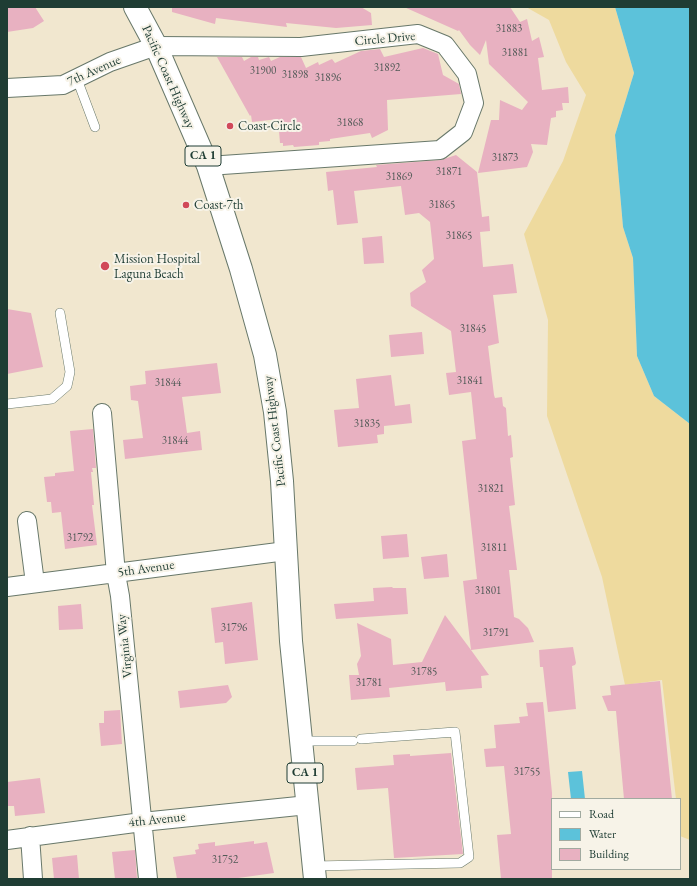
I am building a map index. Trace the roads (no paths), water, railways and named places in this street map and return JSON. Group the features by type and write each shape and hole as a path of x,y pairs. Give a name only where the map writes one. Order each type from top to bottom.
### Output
{"highway":[{"name":"Pacific Coast Highway","path":"135,7 156,46 208,166 241,269 266,355 275,412 282,481 292,641 314,873"}],"street":[{"name":"Circle Drive","path":"156,46 301,47 418,34 444,45 467,74 474,103 463,132 440,150 208,166"},
{"name":"7th Avenue","path":"7,88 63,85 110,62 156,46"},
{"name":"Virginia Way","path":"102,413 116,574 120,596 148,879"},
{"path":"27,521 35,583"},
{"name":"5th Avenue","path":"7,586 116,574 286,551"},
{"name":"4th Avenue","path":"7,840 142,822 308,805"},
{"path":"30,836 34,879"}],"lane":[{"path":"77,79 95,127"},
{"path":"7,404 52,399 67,386 70,372 60,313"},
{"path":"302,742 357,740 456,732 469,857 460,863 314,873"}],"water":[{"path":"615,7 690,7 690,424 654,396 637,356 633,258 623,227 615,135 634,73"},
{"path":"582,771 585,798 571,798 568,772"}],"place":[{"name":"Coast-Circle","path":"230,126"},
{"name":"Coast-7th","path":"186,205"},
{"name":"Mission Hospital Laguna Beach","path":"105,266"}]}
